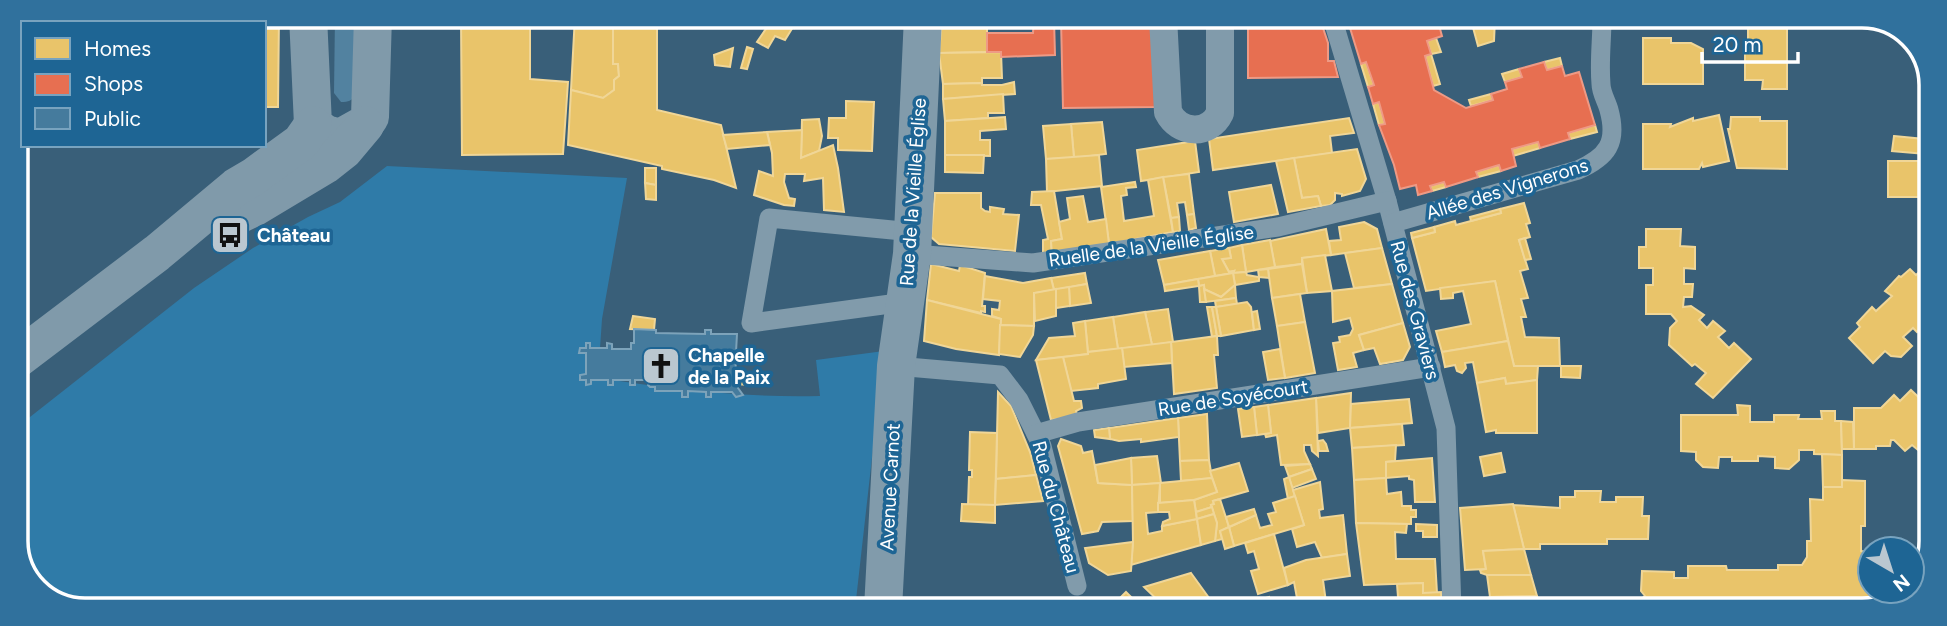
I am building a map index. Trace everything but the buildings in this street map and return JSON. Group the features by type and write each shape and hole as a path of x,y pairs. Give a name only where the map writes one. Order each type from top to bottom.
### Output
{"main road":[{"path":"28,351 157,253 236,187 302,142 313,125 309,28"},
{"path":"157,253 255,207 325,165 344,150 370,117 373,28"},
{"path":"313,125 326,134 340,138 365,124"}],"street":[{"name":"Rue de la Vieille Église","path":"896,366 913,243 923,28"},
{"path":"1164,28 1168,112 1172,121 1181,127 1194,130 1210,126 1220,113 1220,28"},
{"name":"Avenue Carnot","path":"884,598 896,366"}],"lane":[{"name":"Rue des Graviers","path":"1335,28 1387,201 1446,428 1452,598"},
{"name":"Allée des Vignerons","path":"1393,223 1578,170 1602,156 1610,146 1613,133 1601,87 1602,28"},
{"name":"Ruelle de la Vieille Église","path":"905,302 751,323 769,218 1033,263 1278,228 1387,201"},
{"name":"Rue du Château","path":"896,366 1000,375 1019,400 1042,446 1077,586"},
{"name":"Rue de Soyécourt","path":"1036,434 1078,422 1430,368"}],"shaded area":[{"path":"335,28 357,28 356,95 351,100 341,102 334,93"},
{"path":"387,166 627,178 602,319 598,378 709,392 820,396 816,360 884,351 856,598 85,598 70,596 53,588 34,566 28,545 28,419 194,288 253,248 340,202"}],"place":[{"name":"Château","path":"230,235"},
{"name":"Chapelle de la Paix","path":"661,366"}]}
